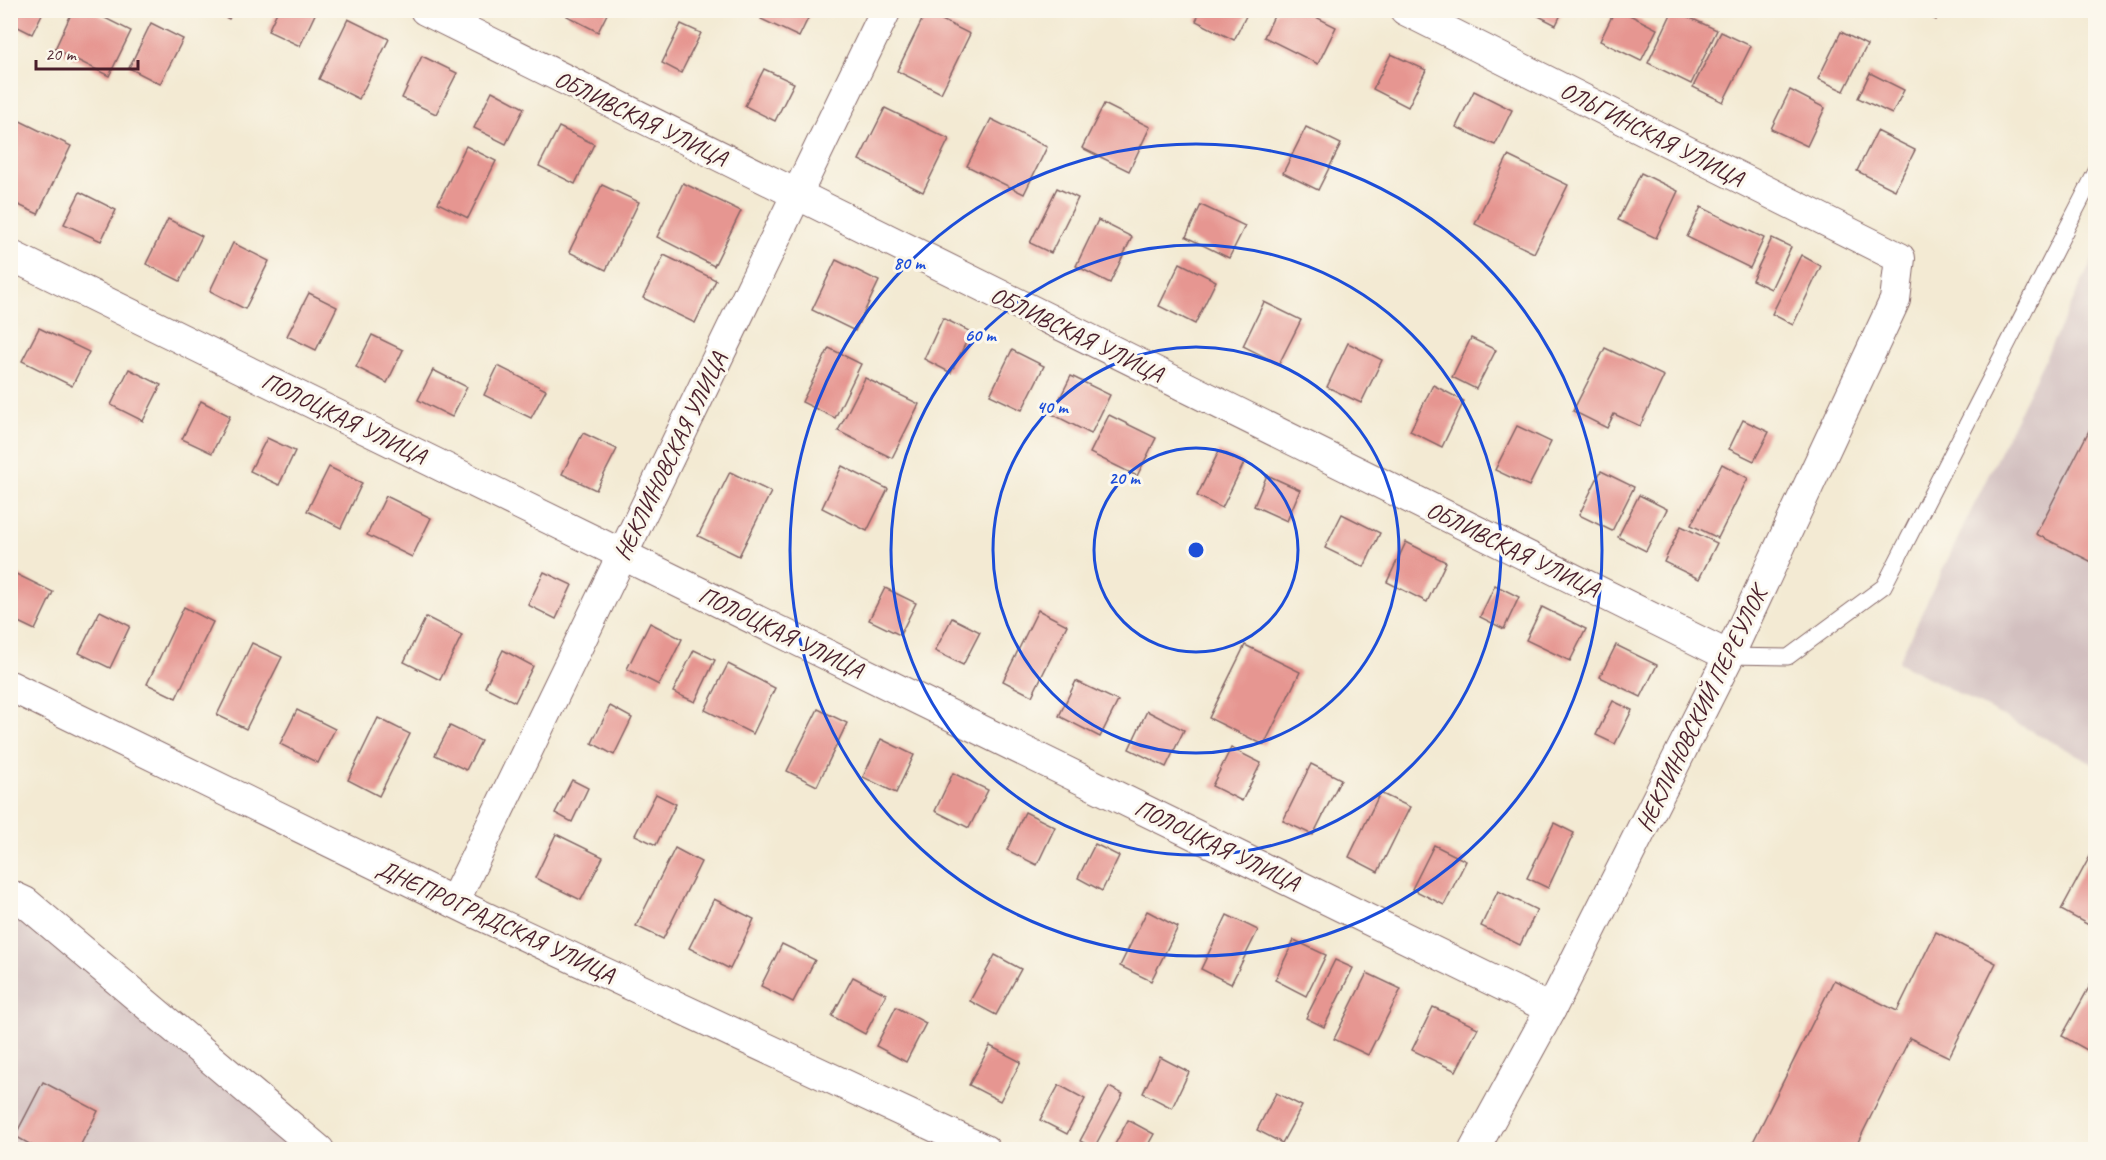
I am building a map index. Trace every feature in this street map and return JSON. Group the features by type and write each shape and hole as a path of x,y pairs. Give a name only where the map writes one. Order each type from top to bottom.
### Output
{"street":[{"name":"ОБЛИВСКАЯ УЛИЦА","path":"425,10 1729,656"},
{"name":"НЕКЛИНОВСКАЯ УЛИЦА","path":"454,902 886,10"},
{"name":"ОЛЬГИНСКАЯ УЛИЦА","path":"1405,10 1900,258"},
{"name":"ПОЛОЦКАЯ УЛИЦА","path":"10,255 1551,1009"},
{"name":"НЕКЛИНОВСКИЙ ПЕРЕУЛОК","path":"1474,1149 1551,1009 1729,656 1895,300 1900,258"},
{"name":"ДНЕПРОГРАДСКАЯ УЛИЦА","path":"10,686 454,902 985,1149"},
{"path":"10,895 26,902 319,1149"}],"lane":[{"path":"1729,656 1788,657 1884,586 2096,171"}],"shaded area":[{"path":"2095,255 2095,764 1898,662"},
{"path":"10,909 314,1149 11,1149"}],"building":[{"path":"10,10 44,10 32,34 10,23"},
{"path":"73,10 89,10 131,31 109,76 55,49"},
{"path":"210,10 233,10 229,19"},
{"path":"278,10 317,10 300,46 268,31"},
{"path":"570,10 609,10 598,32 567,16"},
{"path":"765,10 812,10 799,37 761,19"},
{"path":"1201,10 1249,10 1234,40 1196,21"},
{"path":"1277,10 1302,10 1336,27 1318,64 1264,37"},
{"path":"1527,10 1563,10 1556,25"},
{"path":"1615,10 1620,10 1657,29 1641,61 1600,41"},
{"path":"1673,10 1717,30 1691,84 1648,63"},
{"path":"1917,10 1941,10 1936,20"},
{"path":"926,12 970,34 941,93 897,71"},
{"path":"348,19 389,39 359,99 319,79"},
{"path":"151,23 183,39 160,84 129,68"},
{"path":"681,24 701,33 681,73 662,63"},
{"path":"1721,32 1751,46 1723,102 1693,87"},
{"path":"1841,32 1867,45 1844,91 1818,79"},
{"path":"1391,54 1426,70 1408,107 1373,89"},
{"path":"422,56 457,73 436,114 402,98"},
{"path":"764,69 794,83 775,121 745,106"},
{"path":"1870,73 1904,90 1892,114 1858,98"},
{"path":"1790,90 1825,108 1807,146 1771,129"},
{"path":"492,91 524,108 506,144 474,128"},
{"path":"1474,91 1512,110 1495,145 1456,127"},
{"path":"1104,104 1150,127 1129,171 1082,148"},
{"path":"885,108 949,139 923,192 859,160"},
{"path":"10,116 71,146 38,214 10,201"},
{"path":"991,119 1047,147 1024,194 967,166"},
{"path":"559,127 594,144 575,184 539,166"},
{"path":"1306,127 1341,144 1318,190 1283,173"},
{"path":"1877,131 1915,150 1895,190 1857,171"},
{"path":"466,146 496,161 468,218 438,203"},
{"path":"1508,156 1568,185 1534,253 1475,224"},
{"path":"1641,173 1678,191 1656,238 1618,220"},
{"path":"683,183 741,211 714,266 657,237"},
{"path":"602,185 639,202 606,270 569,252"},
{"path":"1057,188 1078,198 1051,253 1030,243"},
{"path":"80,192 116,210 101,241 64,224"},
{"path":"1201,205 1245,226 1229,258 1186,237"},
{"path":"1701,207 1764,238 1750,268 1687,237"},
{"path":"168,219 202,236 180,281 146,264"},
{"path":"1098,220 1132,237 1110,283 1076,266"},
{"path":"1772,238 1791,247 1771,289 1752,280"},
{"path":"233,243 269,261 245,309 210,291"},
{"path":"664,255 716,280 695,323 643,298"},
{"path":"1801,255 1821,266 1793,325 1772,314"},
{"path":"836,260 879,281 855,331 812,310"},
{"path":"1180,263 1216,281 1195,324 1159,306"},
{"path":"309,293 337,307 316,350 287,336"},
{"path":"1264,302 1301,320 1279,364 1243,346"},
{"path":"943,318 971,332 951,373 924,359"},
{"path":"39,328 89,352 72,386 22,361"},
{"path":"372,335 403,350 387,383 356,367"},
{"path":"1471,338 1496,350 1476,389 1452,377"},
{"path":"1348,343 1382,360 1361,403 1327,387"},
{"path":"829,348 861,364 835,418 802,402"},
{"path":"1605,348 1664,376 1640,426 1614,414 1607,428 1573,411"},
{"path":"1012,350 1044,366 1022,410 990,395"},
{"path":"498,366 546,390 531,418 484,395"},
{"path":"129,369 161,385 143,421 111,405"},
{"path":"433,370 467,387 452,417 418,400"},
{"path":"1071,376 1110,395 1091,434 1052,414"},
{"path":"865,378 919,404 892,458 838,431"},
{"path":"1433,385 1464,401 1442,447 1410,431"},
{"path":"201,401 230,416 212,453 182,439"},
{"path":"1109,415 1156,438 1137,476 1090,453"},
{"path":"2096,417 2096,564 2036,534"},
{"path":"1743,420 1769,432 1754,461 1729,449"},
{"path":"1517,426 1551,442 1529,486 1495,470"},
{"path":"583,433 617,449 596,490 562,474"},
{"path":"267,438 295,451 279,485 250,471"},
{"path":"1219,451 1244,463 1222,508 1197,496"},
{"path":"1722,464 1748,478 1718,538 1691,525"},
{"path":"842,466 888,489 867,531 822,508"},
{"path":"329,467 362,483 341,528 307,511"},
{"path":"1601,471 1634,487 1612,531 1579,515"},
{"path":"730,472 771,492 739,556 698,536"},
{"path":"1267,475 1300,490 1287,521 1254,506"},
{"path":"1639,495 1667,509 1646,551 1618,537"},
{"path":"386,496 431,518 412,557 367,535"},
{"path":"1342,514 1380,533 1364,567 1325,548"},
{"path":"1681,526 1717,543 1699,579 1664,562"},
{"path":"1406,542 1446,562 1427,602 1387,582"},
{"path":"544,572 572,585 556,619 528,605"},
{"path":"14,573 53,592 35,630 10,618 10,581"},
{"path":"1495,585 1519,597 1504,629 1480,617"},
{"path":"885,588 916,603 900,635 869,620"},
{"path":"184,607 213,622 176,698 147,684"},
{"path":"1542,607 1586,629 1570,661 1526,640"},
{"path":"1038,610 1067,625 1032,696 1003,681"},
{"path":"100,611 130,626 110,668 79,653"},
{"path":"426,617 462,635 440,680 404,662"},
{"path":"952,618 980,632 963,665 935,651"},
{"path":"650,623 682,639 659,685 627,669"},
{"path":"252,643 282,657 246,729 217,715"},
{"path":"1245,645 1300,672 1264,745 1209,718"},
{"path":"1616,645 1657,665 1641,697 1600,677"},
{"path":"503,650 533,666 515,702 485,687"},
{"path":"694,650 715,660 695,702 673,692"},
{"path":"728,664 775,688 753,734 705,710"},
{"path":"1076,681 1118,701 1100,737 1059,716"},
{"path":"1613,701 1632,710 1615,744 1596,735"},
{"path":"610,706 632,718 614,755 592,743"},
{"path":"818,709 847,723 817,786 787,771"},
{"path":"297,710 335,729 318,763 280,744"},
{"path":"1147,711 1184,730 1166,767 1129,749"},
{"path":"378,718 410,734 379,796 348,780"},
{"path":"450,726 481,741 466,770 435,755"},
{"path":"881,739 914,755 896,793 863,777"},
{"path":"1231,748 1261,763 1242,801 1212,786"},
{"path":"1311,764 1341,779 1313,835 1283,821"},
{"path":"953,773 988,790 969,828 935,811"},
{"path":"572,780 588,788 572,822 555,813"},
{"path":"1380,793 1410,807 1378,872 1349,857"},
{"path":"656,794 676,804 656,845 635,835"},
{"path":"1025,812 1055,827 1037,865 1007,850"},
{"path":"1554,823 1574,833 1548,888 1527,878"},
{"path":"556,834 603,857 581,900 535,878"},
{"path":"1095,844 1119,856 1102,891 1078,878"},
{"path":"1434,845 1466,861 1444,905 1412,889"},
{"path":"2096,845 2096,929 2061,910"},
{"path":"675,848 701,862 663,939 636,926"},
{"path":"1498,891 1537,910 1520,945 1481,926"},
{"path":"714,899 754,919 730,969 689,948"},
{"path":"1147,911 1178,927 1151,981 1120,966"},
{"path":"1227,915 1258,930 1231,984 1201,969"},
{"path":"1936,932 1996,963 1949,1057 1910,1038 1854,1150 1749,1150 1834,980 1897,1011"},
{"path":"1294,940 1326,955 1306,996 1275,980"},
{"path":"782,944 815,960 793,1002 761,986"},
{"path":"995,955 1021,969 996,1015 970,1001"},
{"path":"1335,960 1353,968 1324,1027 1306,1018"},
{"path":"1367,973 1401,989 1368,1055 1334,1039"},
{"path":"2096,975 2096,1055 2062,1036"},
{"path":"853,977 886,994 865,1034 832,1016"},
{"path":"896,1007 926,1023 906,1062 876,1046"},
{"path":"1433,1007 1478,1028 1456,1071 1412,1050"},
{"path":"990,1046 1021,1062 1000,1101 969,1085"},
{"path":"1160,1057 1189,1072 1172,1108 1143,1093"},
{"path":"43,1082 98,1111 78,1150 40,1150 15,1136"},
{"path":"1059,1085 1085,1099 1067,1134 1040,1120"},
{"path":"1109,1087 1123,1094 1094,1148 1080,1141"},
{"path":"1276,1093 1302,1106 1282,1143 1257,1130"},
{"path":"1128,1120 1154,1134 1145,1150 1112,1150"}]}
